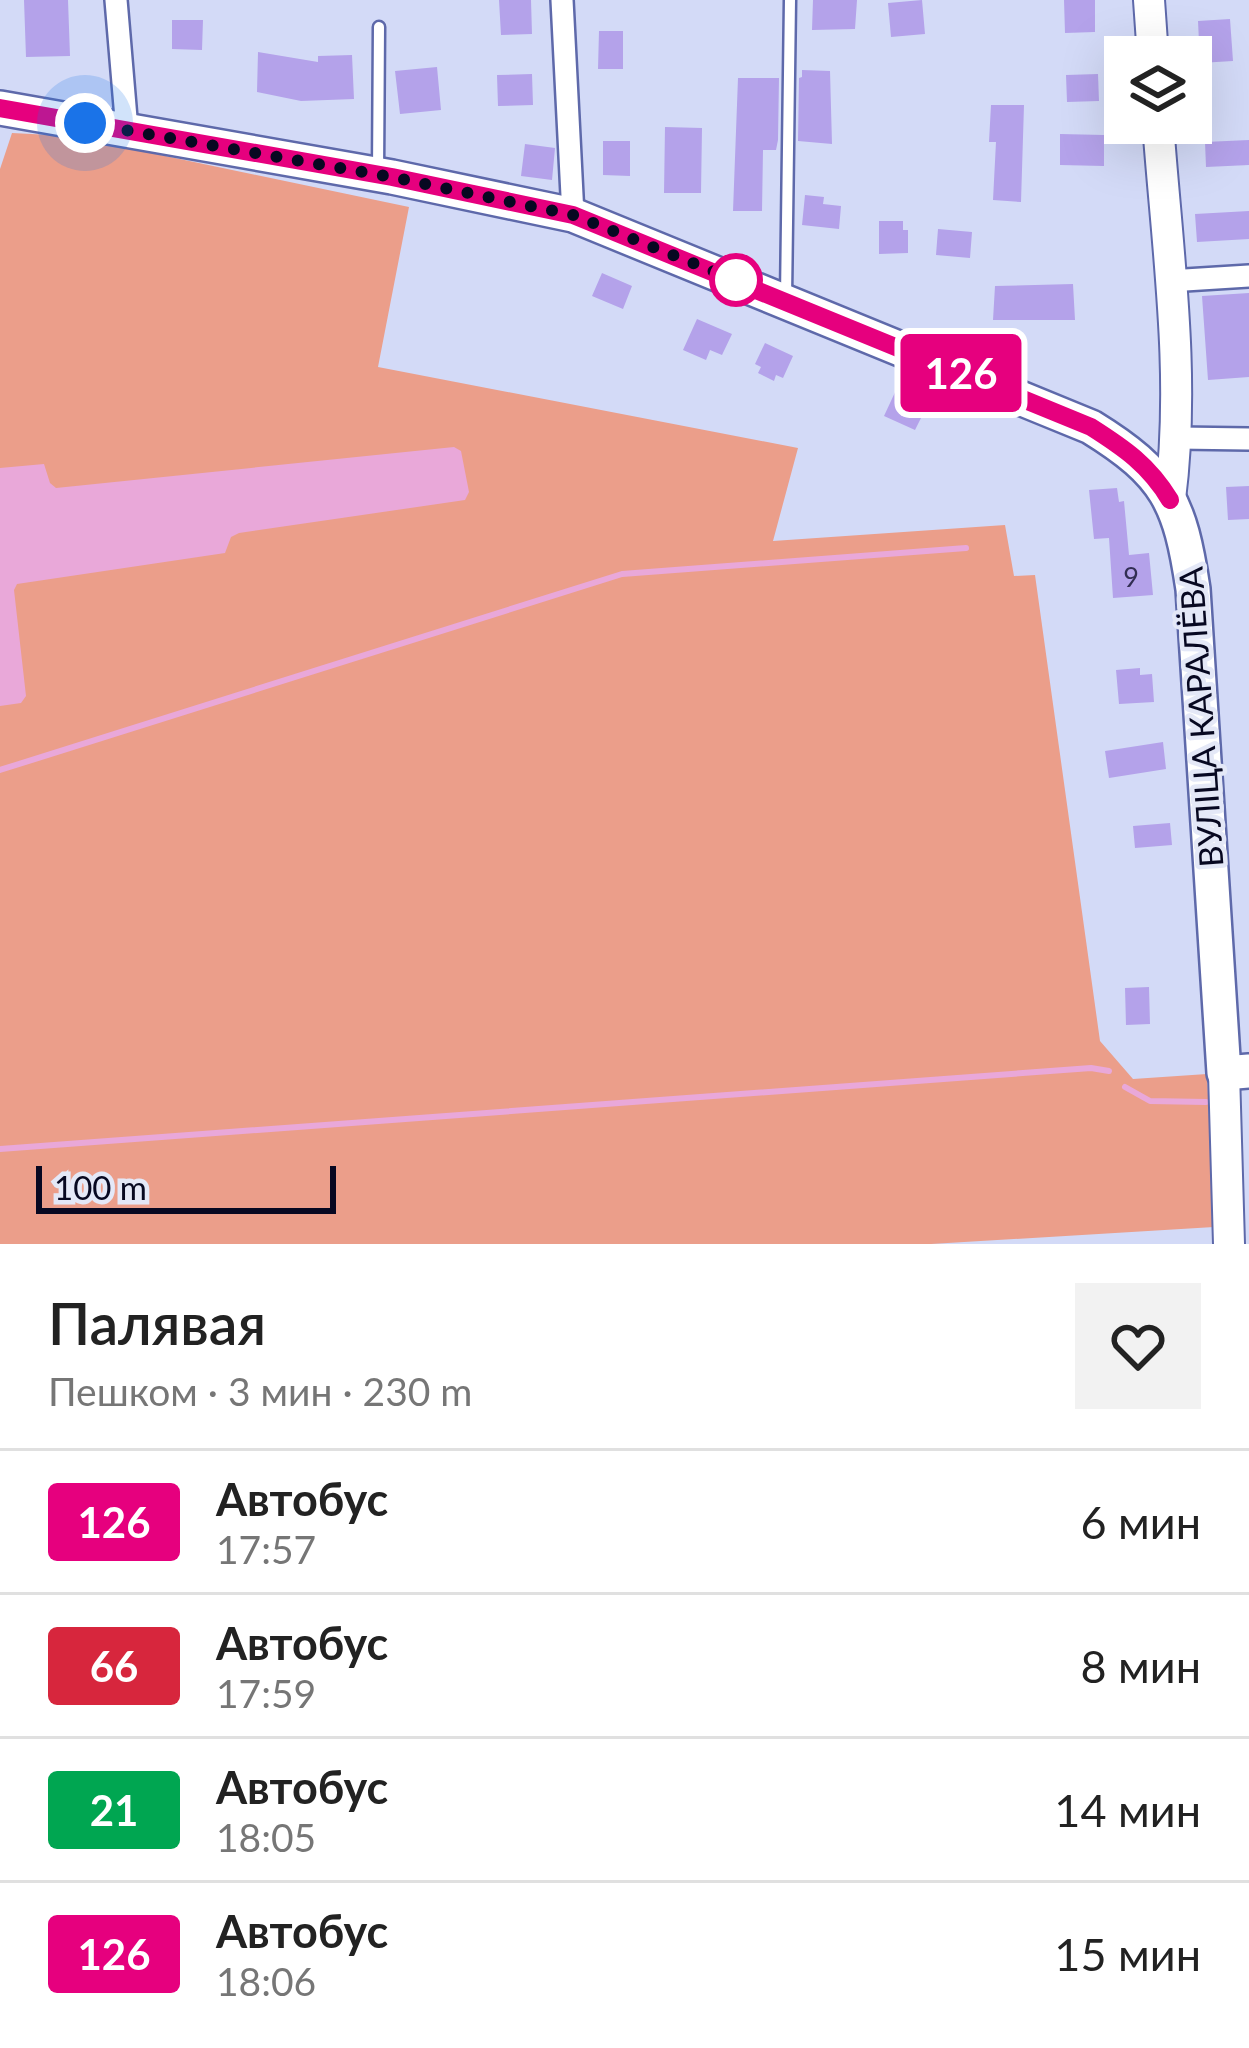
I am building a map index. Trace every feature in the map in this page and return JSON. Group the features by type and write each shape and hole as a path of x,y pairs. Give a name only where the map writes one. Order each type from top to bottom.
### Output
{"main road":[{"path":"1149,0 1152,36"},
{"path":"0,108 377,174 573,215 1091,427 1134,454 1156,476 1170,500"},
{"name":"ВУЛІЦА КАРАЛЁВА","path":"1159,144 1178,438 1170,500 1185,535 1193,590 1237,1072 1229,1244"}],"street":[{"path":"116,0 127,130"},
{"path":"562,0 573,215"},
{"path":"1169,280 1249,276"},
{"path":"1178,438 1249,439"}],"lane":[{"path":"786,300 790,0"},
{"path":"377,174 379,27"}],"shaded area":[{"path":"12,133 70,136 409,207 378,367 798,448 773,541 1005,525 1014,576 1035,575 1100,1041 1133,1079 1207,1074 1214,1227 931,1244 0,1244 0,169"},
{"path":"454,447 461,451 469,492 465,500 239,533 231,537 225,553 17,584 26,696 21,703 0,706 0,468 44,464 56,488"}],"building":[{"path":"24,0 68,0 70,56 26,57"},
{"path":"499,0 531,0 532,34 501,35"},
{"path":"813,0 857,0 855,29 812,30"},
{"path":"922,0 925,34 891,37 888,3"},
{"path":"1064,0 1095,0 1095,32 1065,33"},
{"path":"1230,19 1233,61 1212,62 1212,36 1199,36 1198,21"},
{"path":"172,20 203,20 202,50 172,49"},
{"path":"599,31 623,31 623,69 598,69"},
{"path":"258,52 318,62 318,56 352,55 354,99 301,101 257,92"},
{"path":"437,67 441,110 400,114 395,71"},
{"path":"802,70 830,71 832,144 798,141"},
{"path":"532,74 533,105 498,106 497,75"},
{"path":"1098,74 1099,101 1067,102 1066,75"},
{"path":"738,78 779,78 778,140 776,150 763,150 762,211 733,211"},
{"path":"991,105 1024,105 1021,202 993,200 996,142 989,142"},
{"path":"665,127 702,128 701,193 664,193"},
{"path":"1060,134 1104,135 1104,166 1060,165"},
{"path":"1249,140 1249,165 1206,167 1205,144"},
{"path":"603,141 630,141 630,176 603,175"},
{"path":"525,144 555,148 552,180 521,176"},
{"path":"805,195 824,197 823,204 841,206 839,229 802,225"},
{"path":"1249,211 1249,239 1197,242 1195,214"},
{"path":"879,221 903,221 908,253 879,254"},
{"path":"938,229 972,232 970,258 936,255"},
{"path":"602,273 632,286 623,309 592,296"},
{"path":"1073,284 1075,320 993,320 995,286"},
{"path":"1249,293 1249,377 1208,380 1202,296"},
{"path":"697,319 732,334 722,355 710,350 706,360 683,350"},
{"path":"765,343 793,356 783,378 776,375 774,381 758,373 761,367 755,364"},
{"path":"897,388 917,398 912,409 923,414 915,430 884,416"},
{"path":"1249,486 1249,519 1228,520 1226,487"},
{"path":"1117,488 1119,502 1124,501 1129,555 1149,553 1153,595 1113,598 1109,538 1094,539 1089,490"},
{"path":"1140,668 1140,675 1152,674 1154,702 1119,704 1116,670"},
{"path":"1163,742 1166,769 1109,778 1105,751"},
{"path":"1170,823 1172,845 1135,848 1133,826"},
{"path":"1149,987 1150,1024 1126,1025 1125,988"}],"waterway":[{"path":"0,770 622,574 966,548"},
{"path":"0,1149 1091,1068 1109,1071"},
{"path":"1125,1087 1150,1101 1206,1102"}],"bus line":[{"name":"126","path":"0,108 392,177 573,215 1091,427 1134,454 1156,476 1170,500"}],"route":[{"path":"85,123 392,177 573,215 748,285 736,280"}]}
